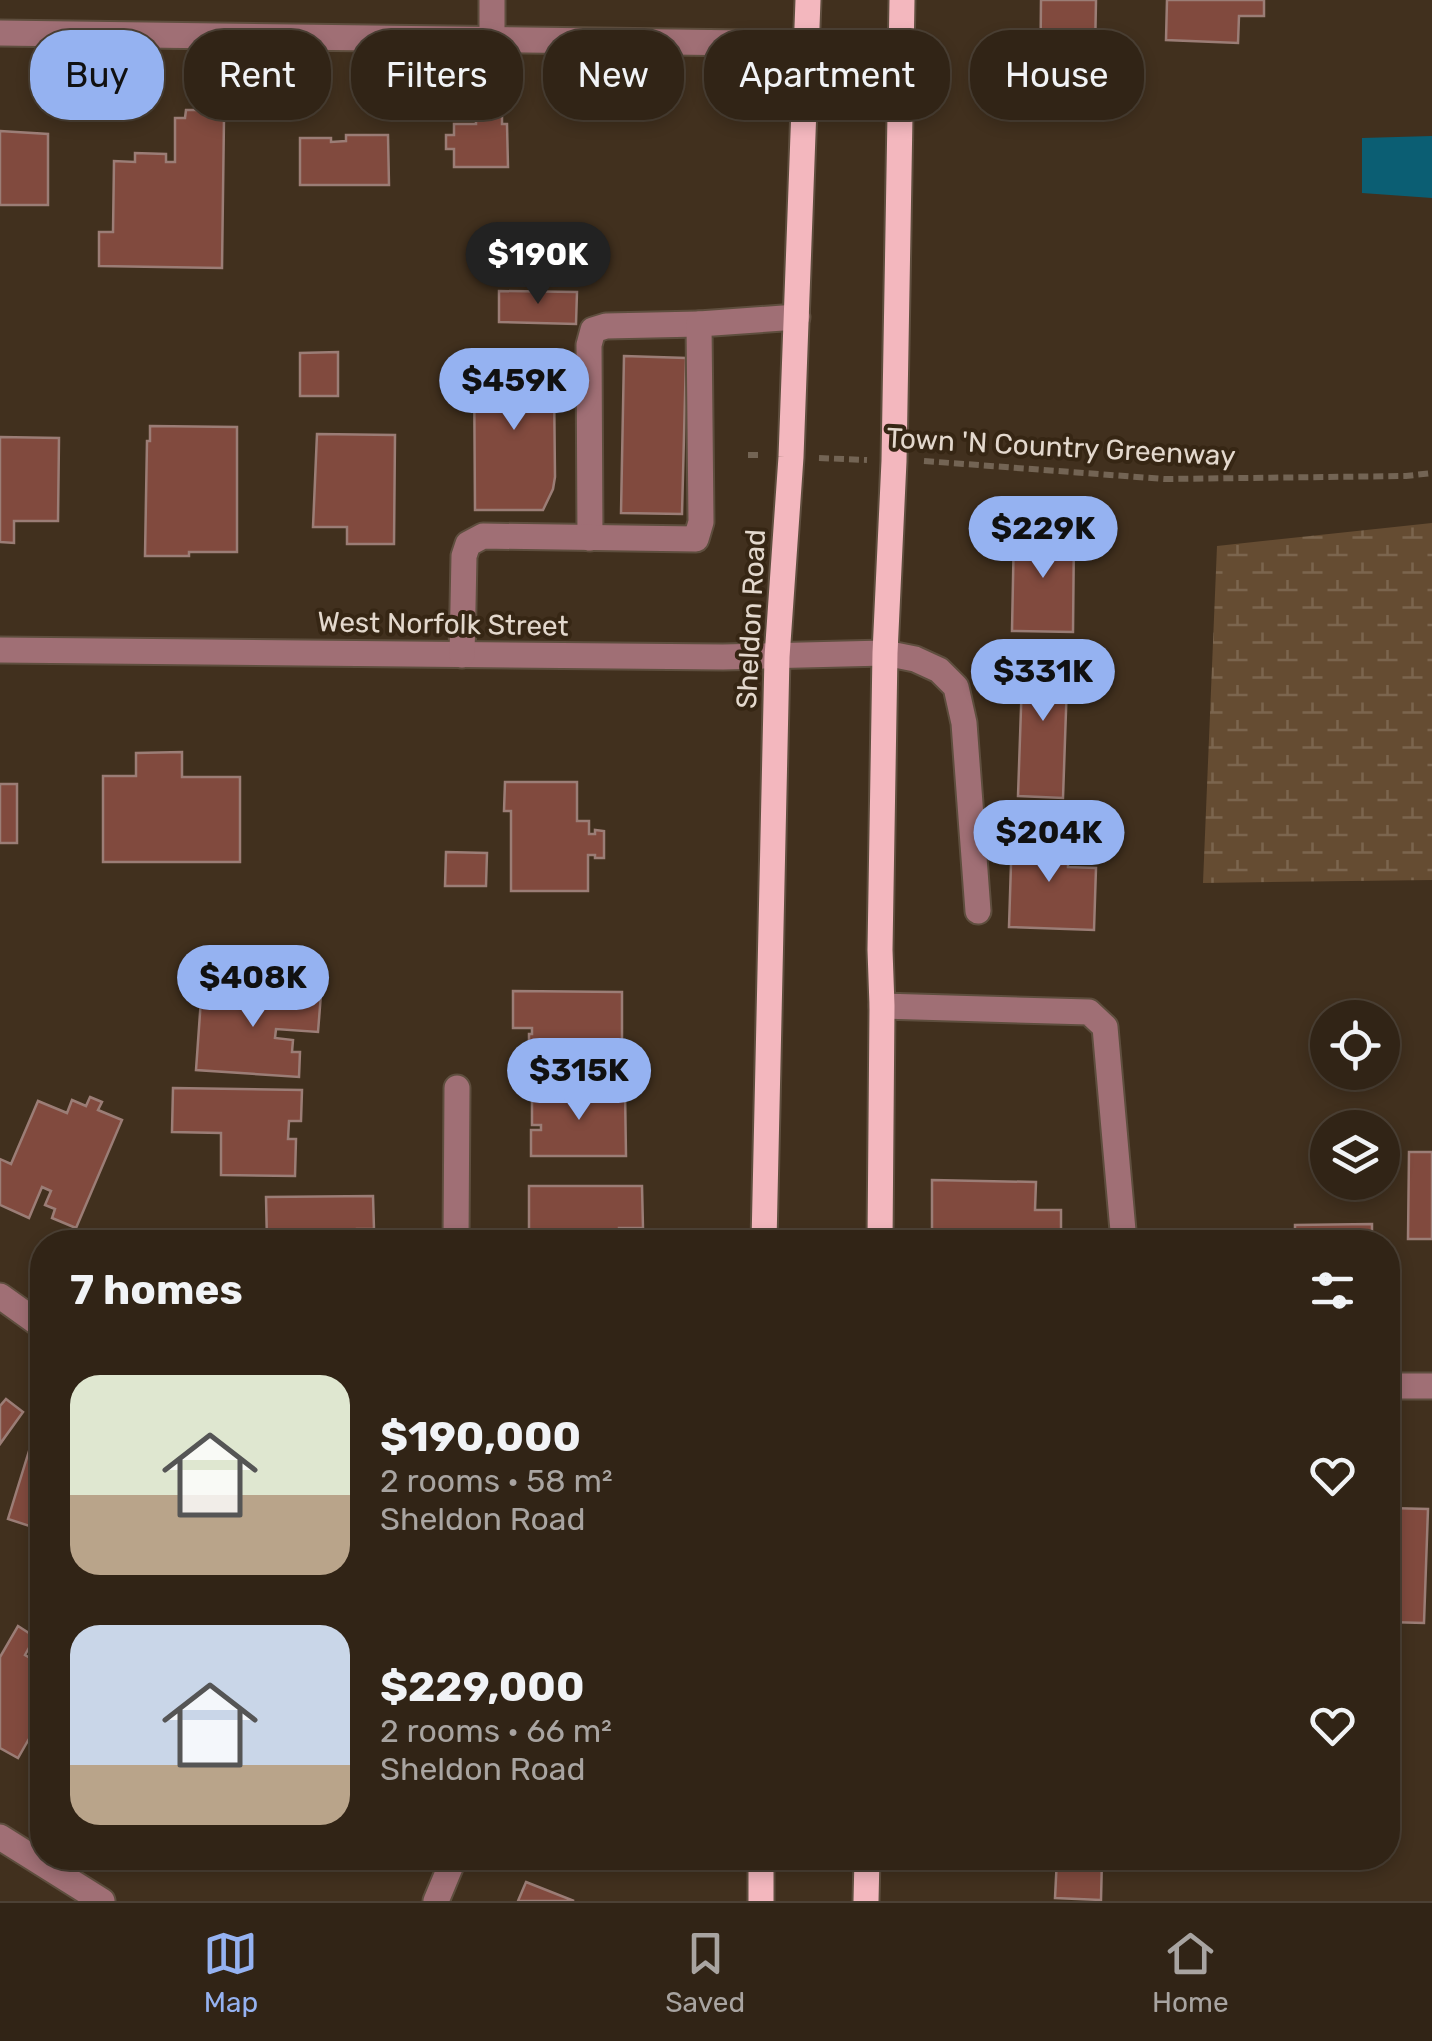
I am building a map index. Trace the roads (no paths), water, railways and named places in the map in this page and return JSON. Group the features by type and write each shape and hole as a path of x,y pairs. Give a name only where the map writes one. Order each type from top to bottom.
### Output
{"main road":[{"name":"Sheldon Road","path":"807,30 808,0"},
{"path":"902,0 902,30"},
{"name":"Sheldon Road","path":"764,1230 777,657 791,457 804,120"},
{"path":"880,1230 885,653 894,461 901,120"},
{"path":"761,1870 761,1901"},
{"path":"866,1901 867,1870"}],"street":[{"path":"492,0 492,30"},
{"path":"0,34 351,38"},
{"path":"523,39 704,42"},
{"path":"590,538 593,330 606,326 797,317"},
{"path":"462,655 464,556 468,544 483,536 696,539 701,522 700,324"},
{"name":"West Norfolk Street","path":"0,650 777,657 885,653 915,659 939,670 956,687 964,723 978,911"},
{"path":"882,1006 1089,1012 1106,1027 1123,1230"},
{"path":"456,1230 457,1088"},
{"path":"0,1296 30,1317"},
{"path":"1400,1386 1432,1386"},
{"path":"0,1838 30,1857"},
{"path":"52,1870 102,1901"},
{"path":"436,1901 449,1870"}],"water":[{"path":"1432,136 1432,198 1362,193 1362,138"}]}
